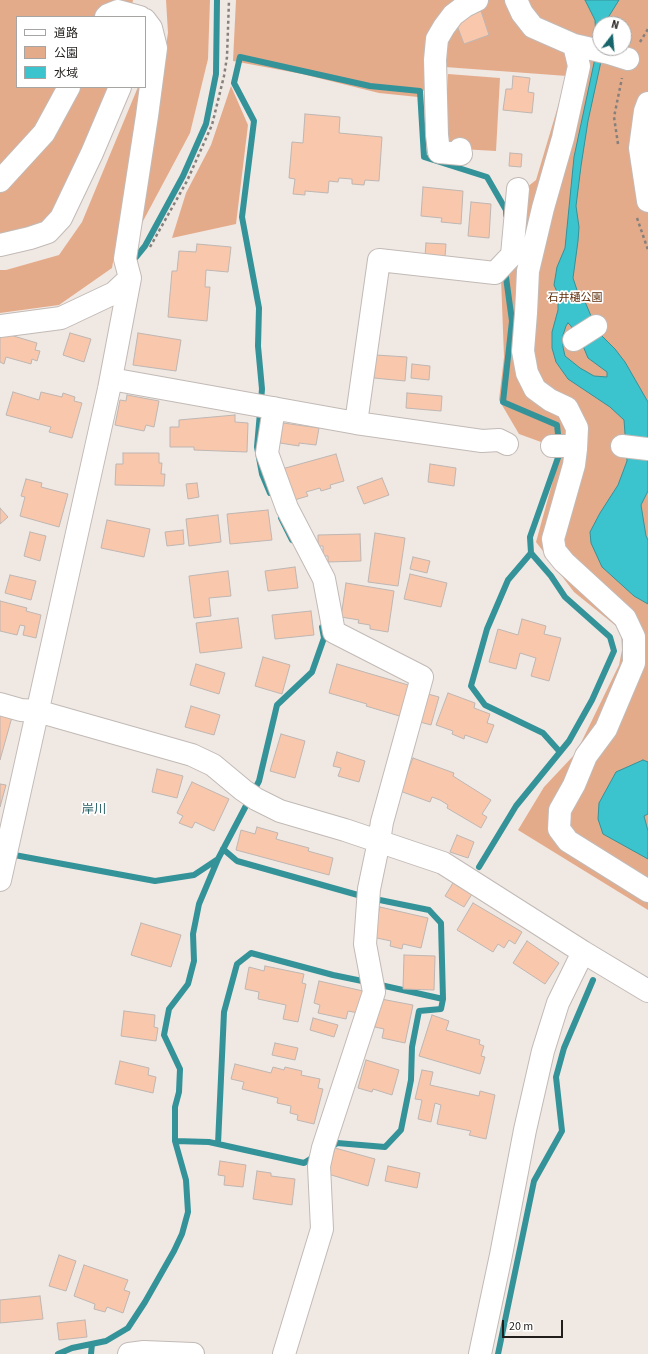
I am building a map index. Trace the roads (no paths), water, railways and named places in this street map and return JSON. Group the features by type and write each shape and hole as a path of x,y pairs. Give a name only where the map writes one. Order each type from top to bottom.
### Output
{"street":[{"path":"144,16 145,0"},
{"path":"460,149 461,154 439,152 434,60 437,39 444,27 453,15 465,6 477,0"},
{"path":"516,0 522,13 533,27 574,45 628,59"},
{"path":"107,16 118,11 136,16"},
{"path":"3,863 111,379 128,268 156,48 150,28 146,22"},
{"path":"574,45 579,66 563,138 543,208 528,271 523,351 527,373 535,389 550,400 567,408 577,428 565,447 574,465 553,538 555,551 564,562 625,618 634,637 634,663 606,729 586,756 574,785 560,810 559,829 568,841 648,890"},
{"path":"0,181 44,133 68,88"},
{"path":"0,245 48,232 61,218 92,153 120,88"},
{"path":"648,103 645,111 640,148 648,201"},
{"path":"356,423 379,260 495,273 512,255 518,189"},
{"path":"0,326 62,318 114,293 128,268"},
{"path":"574,340 596,326"},
{"path":"111,379 356,423 482,441 499,440 507,444"},
{"path":"274,408 267,453 287,508 324,579 334,632 422,677 382,822 368,896 365,944 374,992 321,1157 322,1229 284,1354"},
{"path":"622,446 648,448"},
{"path":"0,704 21,710 37,711 192,756 214,765 249,794 280,811 379,841 443,863 583,952 648,991"},
{"path":"480,1354 500,1263 525,1130 543,1051 558,1003 583,952"},
{"path":"129,1354 144,1352 193,1354"}],"water":[{"path":"585,0 619,0 609,16 593,16"},
{"path":"595,56 602,56 588,121 581,166 576,206 579,227 578,241 573,278 578,293 586,304 591,316 591,325 615,349 625,362 648,402 648,491 641,505 648,540 648,604 634,596 602,567 591,543 590,532 618,485 627,461 624,420 610,407 568,379 556,362 552,348 552,332 558,310 558,294 554,285 557,267 565,248 574,157","holes":["568,323 571,326 576,338 583,346 588,358 607,372 607,377 594,376 580,368 565,356 563,335"]},
{"path":"643,760 648,762 648,814 644,816 648,831 648,859 603,834 598,819 599,803 616,772"}],"waterway":[{"path":"132,262 145,246 183,176 206,124 216,74 217,0"},
{"path":"270,493 262,474 257,447 262,389 258,346 259,308 242,217 254,121 234,83 240,57 370,86 420,91 424,157 487,177 506,210 506,215"},
{"path":"479,867 516,806 569,741 592,700 614,651 610,637 565,597 551,576 531,553 530,537 560,452 557,425 503,402 512,321 505,270"},
{"path":"281,518 292,540"},
{"path":"531,553 508,580 487,629 471,686 485,705 543,733 560,752"},
{"path":"58,1354 72,1348 106,1341 128,1328 145,1302 182,1234 188,1212 186,1180 175,1141 175,1107 179,1092 180,1069 164,1035 169,1009 188,984 194,961 193,934 199,904 218,859 259,781 277,705 312,672 324,638 322,627"},
{"path":"223,849 237,861 365,897 429,910 441,923 443,999 441,1009 419,1011 412,1047 411,1080 401,1130 385,1147 337,1143 330,1148"},
{"path":"9,854 155,881 194,875 218,859"},
{"path":"218,1144 224,1012 237,964 251,953 333,975 367,982"},
{"path":"498,1354 534,1181 562,1131 556,1077 564,1048 593,980"},
{"path":"376,984 443,999"},
{"path":"175,1141 209,1142 304,1163 315,1156"},
{"path":"91,1354 92,1344"}],"district":[{"name":"岸川","path":"94,810"}],"park label":[{"name":"石井樋公園","path":"575,299"}]}
